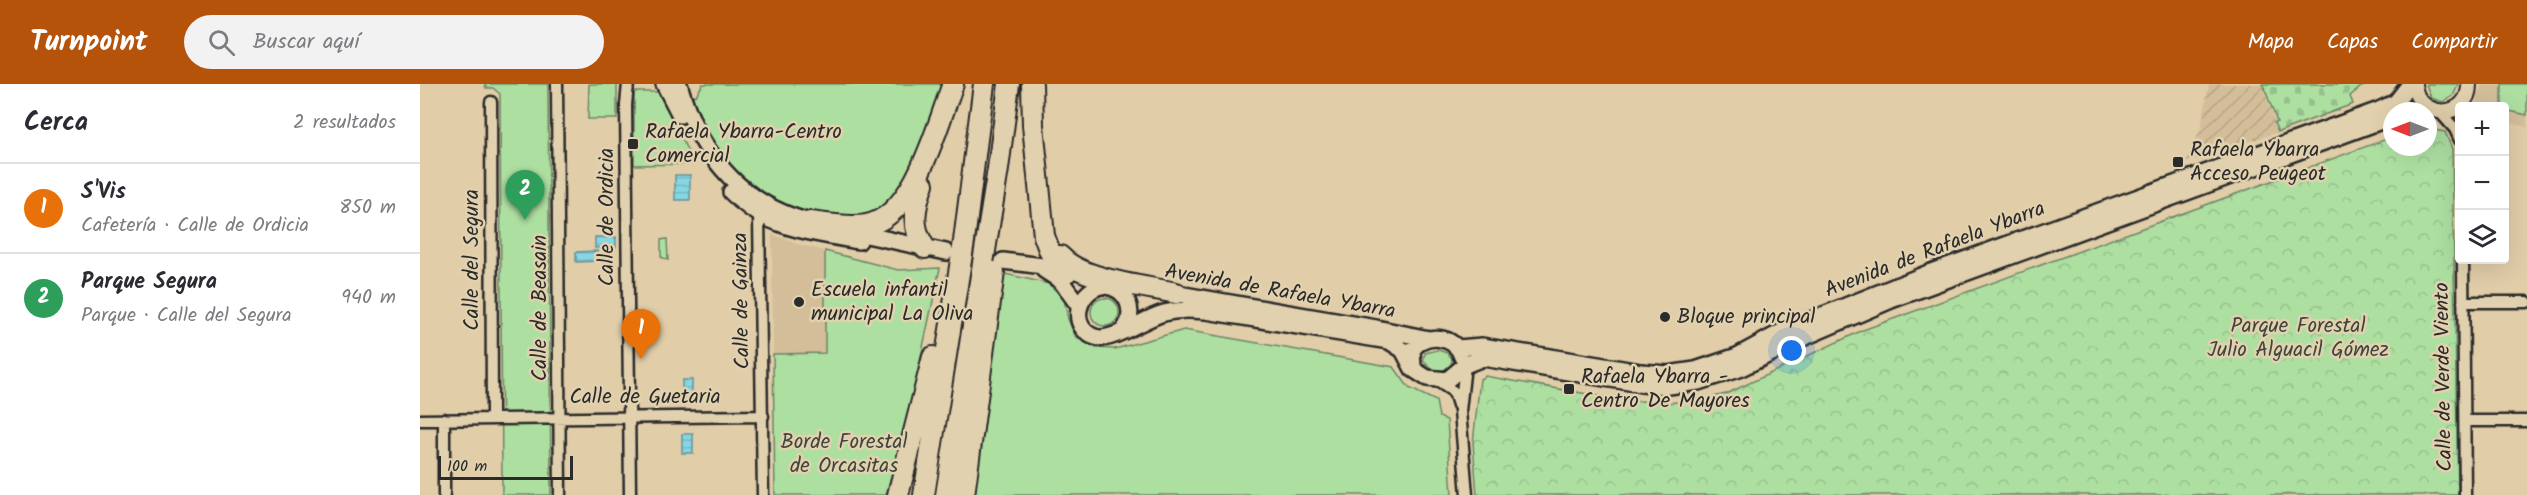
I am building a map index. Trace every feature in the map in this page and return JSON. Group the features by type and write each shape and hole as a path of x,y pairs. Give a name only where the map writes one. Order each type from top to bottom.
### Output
{"highway":[{"path":"810,222 867,225 885,218 896,208 914,184 954,84"},
{"path":"925,248 915,224 915,207 954,84"},
{"path":"924,495 964,241 984,84"},
{"path":"946,495 998,169 1009,84"},
{"path":"1032,84 1042,228 1047,245 1067,272"},
{"path":"963,495 1000,221 998,169"},
{"path":"1040,204 1051,239 1058,253 1071,266 1085,273 1176,293"},
{"path":"898,495 964,241"}],"main road":[{"path":"664,84 704,161 735,196 759,215 810,232 884,245 925,248"},
{"path":"679,84 699,133 722,170 767,207 788,217 946,252"},
{"name":"Avenida de Rafaela Ybarra","path":"1003,261 1067,272 1101,286 1113,287 1122,293 1146,291 1176,293 1429,339 1445,339 1458,348 1482,346 1641,372 1668,374 1695,370 1737,356 1784,331 1931,272 2379,110 2396,102 2410,84"},
{"name":"Avenida de Rafaela Ybarra","path":"1032,265 1061,281 1079,306 1079,321 1089,334 1103,339 1118,335 1124,330 1166,312 1184,309 1389,341 1403,350 1413,369 1434,380 1448,380 1483,358 1641,384 1669,386 1698,382 1741,368 1807,336 1891,300 2383,120"},
{"path":"1079,306 1087,292 1101,286"},
{"path":"1122,293 1129,302 1131,313 1124,330"},
{"name":"Avenida de Rafaela Ybarra","path":"1413,369 1412,351 1419,342 1429,339"},
{"path":"1458,348 1462,362 1461,370"}],"street":[{"name":"Calle de Beasain","path":"557,84 560,495"},
{"name":"Calle de Ordicia","path":"628,84 626,105 630,495"},
{"path":"2414,84 2421,102"},
{"path":"2437,110 2455,108 2468,92"},
{"name":"Calle del Segura","path":"491,102 492,418"},
{"path":"2437,115 2455,129"},
{"name":"Calle de Gainza","path":"759,215 763,495"},
{"name":"Calle de Verde Viento","path":"2463,264 2465,495"},
{"path":"2463,302 2527,302"},
{"path":"1461,370 1460,411 1467,495"},
{"path":"1434,380 1445,384 1454,392 1460,411"},
{"name":"Calle de Guetaria","path":"420,420 763,416"},
{"path":"444,419 444,495"},
{"path":"2465,421 2527,421"}],"shaded area":[{"path":"2209,84 2262,84 2278,132 2187,162 2201,128"},
{"path":"2482,84 2527,84 2527,127 2509,122 2509,102 2476,102"},
{"name":"Escuela infantil municipal La Oliva","path":"772,234 797,244 825,251 825,353 773,354"}],"green space":[{"path":"485,84 548,84 551,495 502,495 500,94 493,88 486,88"},
{"path":"589,84 617,84 617,119 588,119"},
{"path":"703,84 941,84 927,136 904,191 867,220 798,213 779,205 745,182 718,151 698,116 690,97 696,95"},
{"path":"2263,84 2371,84 2361,87 2350,96 2353,104 2278,132 2274,123 2277,122"},
{"path":"2426,84 2458,85 2453,96 2443,102 2431,98"},
{"path":"2502,84 2527,84 2527,115 2509,111 2509,102 2502,102"},
{"path":"634,92 658,92 662,96 692,164 634,165"},
{"name":"Parque Forestal Julio Alguacil Gómez","path":"2437,131 2445,132 2452,149 2458,495 1477,495 1473,443 1480,379 1485,376 1616,399 1664,403 1695,401 1726,394 1863,330 2383,140 2383,156 2437,156"},
{"path":"667,239 668,260 661,257 661,240"},
{"name":"Borde Forestal de Orcasitas","path":"825,251 898,270 940,268 912,398 886,495 775,495 773,354 825,353"},
{"path":"1001,273 1049,284 1064,299 1068,319 1076,338 1096,348 1115,349 1184,330 1394,367 1409,388 1436,401 1439,417 1447,420 1452,495 973,495"},
{"path":"1105,298 1115,302 1119,312 1115,322 1105,326 1095,322 1091,312 1095,302"},
{"path":"1438,350 1447,353 1452,358 1451,366 1446,370 1433,370 1423,361 1425,353"}],"water":[{"path":"675,175 690,175 690,200 675,200"},
{"path":"595,237 616,237 616,247 595,248"},
{"path":"597,251 600,261 576,262 576,252"},
{"path":"682,380 692,380 692,399 682,399"},
{"path":"682,434 693,434 693,453 682,453"}],"place":[{"name":"Rafaela Ybarra-Centro Comercial","path":"633,144"},
{"name":"Rafaela Ybarra Acceso Peugeot","path":"2178,162"},
{"name":"Parque Segura","path":"525,220"},
{"name":"Escuela infantil municipal La Oliva","path":"799,302"},
{"name":"Bloque principal","path":"1665,317"},
{"name":"S'Vis","path":"641,359"},
{"name":"Rafaela Ybarra - Centro De Mayores","path":"1569,389"}]}
